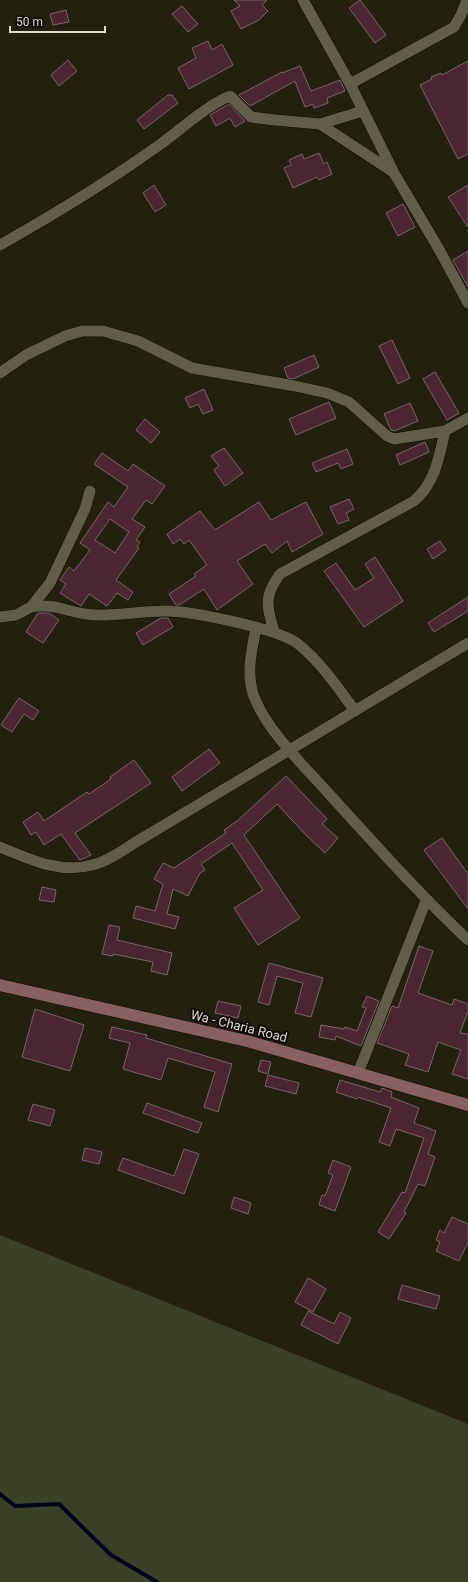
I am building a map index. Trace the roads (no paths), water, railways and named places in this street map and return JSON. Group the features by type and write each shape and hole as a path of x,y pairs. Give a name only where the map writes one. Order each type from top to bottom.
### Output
{"street":[{"path":"303,0 350,84 394,173 440,251 468,303"},
{"path":"350,84 454,27 468,0"},
{"path":"0,245 96,187 156,148 214,103 230,96 251,117 320,124 363,111"},
{"path":"320,124 394,173"},
{"path":"0,373 26,354 65,336 82,331 103,331 138,341 192,368 287,384 327,393 349,402 387,436 394,439 445,431 468,418"},
{"path":"274,632 267,606 267,597 271,586 280,574 414,501 425,491 433,478 445,431"},
{"path":"0,617 16,615 31,606 50,583 85,509 90,490"},
{"path":"31,606 54,605 85,614 99,615 167,611 187,612 274,632 297,643 318,664 355,711"},
{"path":"256,628 250,660 250,680 262,714 290,750 426,901 468,940"},
{"path":"0,847 30,860 67,869 93,865 136,842 468,643"},
{"path":"358,1073 426,901"},
{"name":"Wa - Charia Road","path":"0,985 247,1041 468,1105"}],"waterway":[{"path":"0,1494 15,1506 59,1504 111,1555 157,1582"}]}
